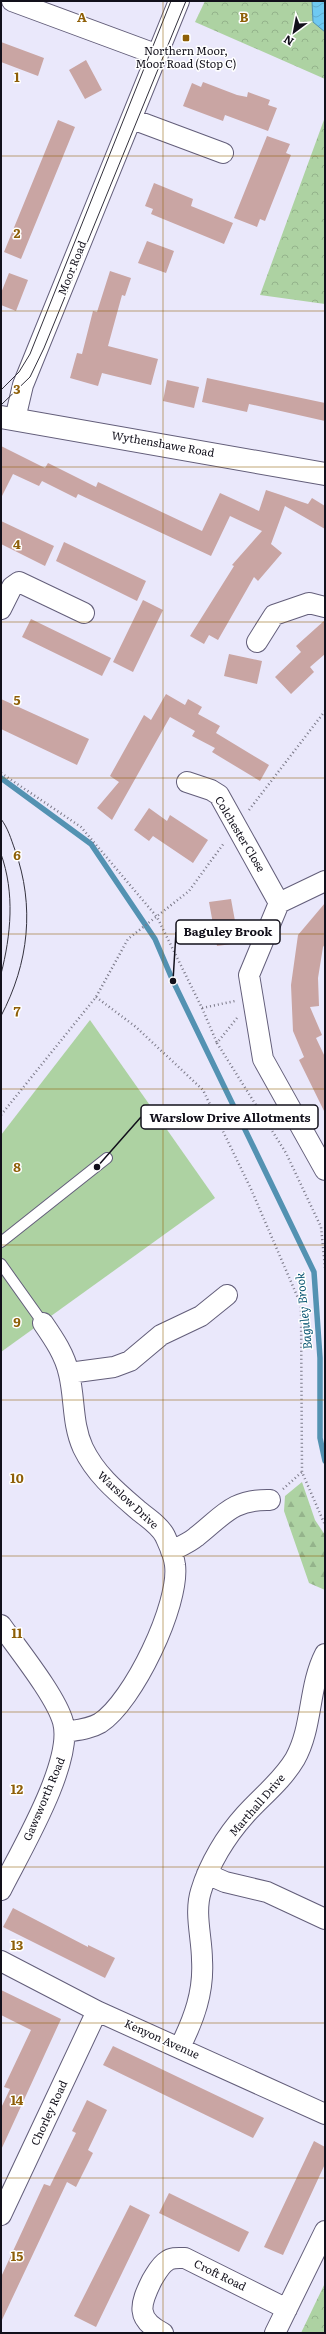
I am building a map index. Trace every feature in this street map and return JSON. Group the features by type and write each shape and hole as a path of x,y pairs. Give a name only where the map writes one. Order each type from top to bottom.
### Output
{"main road":[{"name":"Wythenshawe Road","path":"8,418 325,474"}],"street":[{"path":"12,1 158,55"},
{"name":"Moor Road","path":"8,418 23,385 179,1"},
{"path":"132,119 223,153"},
{"path":"1,609 12,588 19,582 84,613"},
{"path":"257,642 274,615 309,603 325,607"},
{"name":"Colchester Close","path":"187,782 211,790 219,795 279,903"},
{"path":"325,881 279,903 249,975 263,1059 325,1170"},
{"path":"69,1374 114,1367 130,1361 161,1335 201,1316 227,1295"},
{"name":"Warslow Drive","path":"43,1323 63,1356 69,1374 77,1431 96,1471 164,1535 171,1551 175,1571 170,1602 149,1655 136,1681 121,1703 100,1723 86,1729 65,1732"},
{"path":"171,1551 195,1538 229,1510 242,1502 270,1500"},
{"name":"Gawsworth Road","path":"1,1625 52,1699 63,1720 65,1732 63,1754 55,1778 32,1830 1,1890"},
{"name":"Marthall Drive","path":"180,2047 194,2020 202,1986 202,1961 198,1911 200,1892 218,1853 244,1816 285,1773 294,1759 305,1735 316,1681 325,1654"},
{"path":"207,1874 225,1882 267,1892 325,1919"},
{"name":"Kenyon Avenue","path":"1,1961 98,2011 325,2114"},
{"name":"Chorley Road","path":"1,2215 98,2011"},
{"path":"276,2333 325,2231"},
{"name":"Croft Road","path":"163,2333 152,2327 145,2320 142,2308 144,2295 158,2271 167,2261 176,2258 185,2258 288,2308"}],"lane":[{"path":"1,1242 107,1158"},
{"path":"1,1264 43,1323"}],"path":[{"path":"1,774 81,827 157,917 202,1008 217,1043 286,1153 320,1227 325,1268"},
{"path":"1,1115 96,997 128,938 157,917"},
{"path":"96,997 136,1027 203,1090 251,1189 298,1297 301,1305 302,1472 325,1525"},
{"path":"202,1008 253,997"},
{"path":"217,1043 253,997"},
{"path":"270,1500 302,1472"}],"green space":[{"path":"205,1 325,1 325,79 195,22"},
{"path":"325,117 325,304 260,295"},
{"path":"90,1020 215,1198 1,1352 1,1135"},
{"path":"302,1482 315,1520 325,1535 325,1590 309,1583 284,1511 285,1496"},
{"path":"325,2283 325,2333 301,2333"}],"water":[{"path":"312,1 325,1 325,32 313,22"}],"building":[{"path":"1,42 44,58 38,76 1,62"},
{"path":"86,60 102,90 85,99 69,70"},
{"path":"203,82 237,95 247,97 248,92 270,100 268,105 277,108 268,131 225,115 223,121 183,106 192,83 201,87"},
{"path":"58,120 75,127 21,259 4,252"},
{"path":"267,136 290,144 286,153 291,155 265,221 260,219 257,227 234,218"},
{"path":"154,183 193,199 191,206 233,223 224,244 151,214 153,209 145,206"},
{"path":"147,241 174,251 166,273 138,263"},
{"path":"110,271 131,278 125,296 122,295 108,346 158,359 151,385 102,373 98,386 70,378 77,353 82,354 93,311 97,312"},
{"path":"9,273 28,280 16,311 1,305 1,293"},
{"path":"207,378 325,403 325,421 249,404 247,412 202,402"},
{"path":"167,380 199,387 194,408 163,401"},
{"path":"1,446 45,468 48,463 96,487 98,482 202,531 220,493 259,511 266,490 308,504 312,498 325,506 325,529 285,506 271,544 282,553 258,581 254,577 218,640 209,635 204,644 190,636 234,566 232,565 262,531 230,516 211,556 78,494 76,498 42,481 39,486 13,474 1,498"},
{"path":"1,521 54,546 45,566 1,544"},
{"path":"64,542 146,581 137,601 56,561"},
{"path":"143,600 163,610 133,672 113,662"},
{"path":"31,619 111,658 102,676 22,637"},
{"path":"325,620 325,654 310,667 314,672 291,694 275,677 301,652 296,646"},
{"path":"229,654 262,661 257,684 224,676"},
{"path":"166,694 185,705 188,699 202,707 198,714 220,726 216,733 269,765 260,781 212,752 215,748 192,736 195,731 170,717 112,820 97,808 119,782 110,776 144,715 151,720"},
{"path":"1,699 89,739 77,765 1,729"},
{"path":"149,808 167,821 170,815 208,840 193,863 153,836 149,841 134,830"},
{"path":"231,899 239,943 217,946 209,902"},
{"path":"325,903 325,944 323,947 318,978 319,1006 310,1007 322,1035 316,1038 325,1057 325,1113 299,1060 304,1057 293,1031 291,985 298,935"},
{"path":"13,1908 88,1947 88,1945 115,1958 105,1978 3,1927"},
{"path":"1,1990 61,2019 1,2150 1,2108 10,2089 4,2087 31,2030 1,2015"},
{"path":"113,2046 264,2118 253,2138 103,2065"},
{"path":"87,2100 107,2110 88,2150 93,2153 76,2187 67,2182 1,2322 1,2277 44,2184 50,2186 76,2133 72,2131"},
{"path":"314,2141 325,2147 325,2164 283,2255 264,2247"},
{"path":"169,2193 249,2232 239,2252 159,2213"},
{"path":"130,2205 150,2215 96,2327 74,2316"}],"waterway":[{"name":"Baguley Brook","path":"1,778 91,844 155,939 173,981 314,1272 320,1358 320,1438 325,1461"}],"tram line":[{"path":"1,390 19,372 30,354 171,1"},
{"path":"1,405 30,377 44,348 186,1"},
{"path":"1,819 6,826 21,871 27,913 26,934 18,976 1,1016"},
{"path":"1,854 10,899 9,929 1,974"}],"place":[{"name":"Northern Moor, Moor Road (Stop C)","path":"186,38"},
{"name":"Baguley Brook","path":"173,981"},
{"name":"Warslow Drive Allotments","path":"97,1167"}]}
